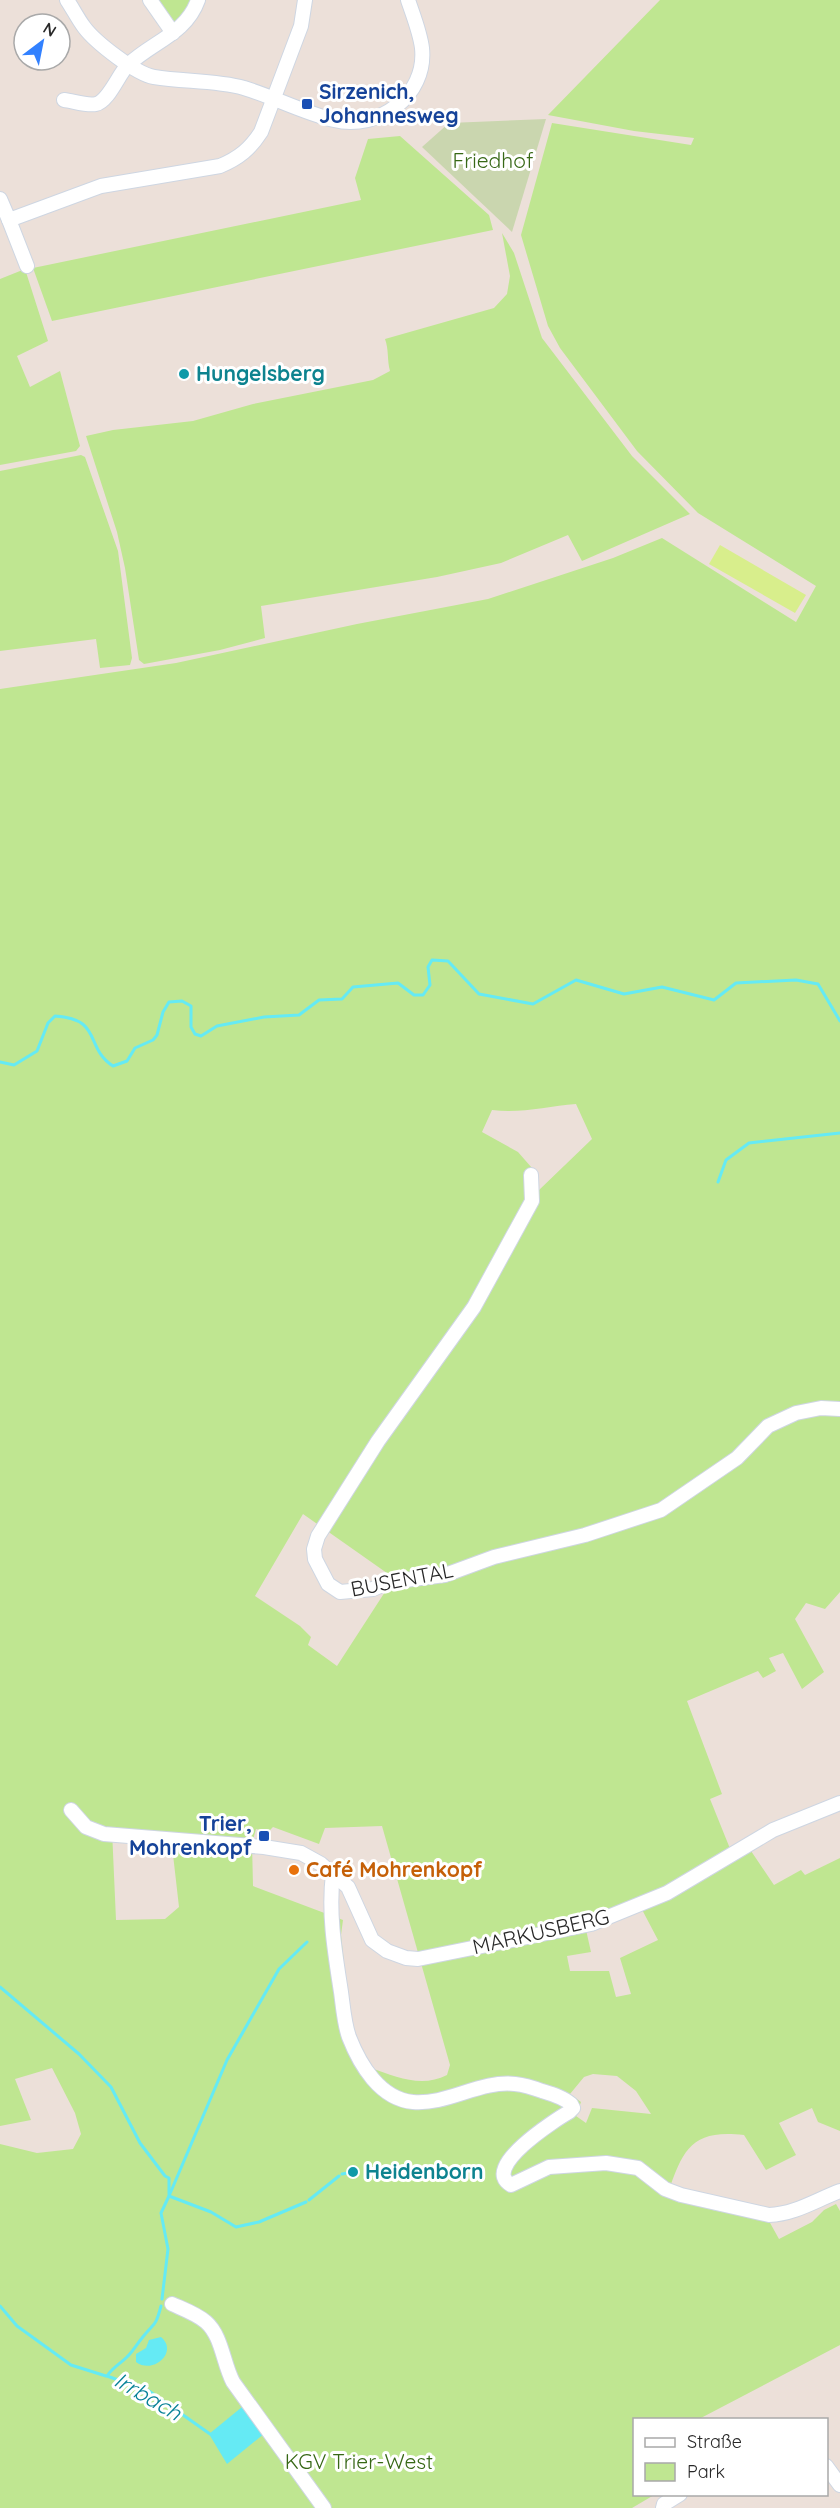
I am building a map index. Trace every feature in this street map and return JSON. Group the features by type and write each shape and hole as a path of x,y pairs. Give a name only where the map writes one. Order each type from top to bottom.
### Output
{"street":[{"path":"67,0 85,29 127,65 150,76 206,81 241,88 335,120 358,123 387,114 403,101 414,85 421,66 422,48 408,0"},
{"path":"150,0 173,33"},
{"path":"64,100 96,104 104,99 127,65 185,24 198,0"},
{"path":"9,220 101,186 220,166 236,159 251,146 261,132 301,26 305,0"},
{"path":"0,200 27,266"},
{"name":"BUSENTAL","path":"531,1175 532,1201 474,1307 378,1441 318,1536 314,1549 315,1559 328,1584 340,1592 373,1589 389,1582 445,1575 494,1557 585,1535 661,1510 737,1458 768,1426 796,1413 820,1408 840,1409"},
{"name":"MARKUSBERG","path":"71,1810 87,1827 104,1834 264,1847 301,1853 321,1864 348,1887 372,1940 387,1951 406,1959 428,1958 602,1920 667,1893 773,1830 840,1803"},
{"path":"333,1874 330,1897 346,2025 358,2057 373,2079 398,2099 411,2102 431,2102 490,2085 515,2084 554,2095 571,2104 573,2108 516,2151 504,2167 506,2183 511,2185 549,2167 606,2163 638,2168 665,2188 681,2195 769,2215 800,2209 840,2191"},
{"path":"172,2304 206,2321 219,2344 225,2366 233,2382 324,2508"},
{"path":"828,2469 840,2485"},
{"path":"663,2508 664,2504 677,2496"}],"green space":[{"path":"158,0 193,0 176,24"},
{"name":"KGV Trier-West","path":"660,0 840,0 840,1592 825,1609 806,1603 795,1619 824,1672 802,1689 783,1653 769,1658 776,1671 763,1678 758,1671 687,1701 722,1794 710,1799 733,1856 749,1848 774,1885 801,1870 805,1875 840,1858 840,2131 818,2122 812,2108 779,2123 796,2155 766,2170 744,2135 713,2135 701,2139 685,2153 668,2193 713,2210 769,2221 779,2239 812,2222 824,2210 836,2204 840,2211 840,2345 701,2418 633,2418 633,2496 652,2496 632,2508 0,2508 0,2144 37,2153 73,2149 81,2134 75,2113 52,2068 15,2079 31,2120 0,2126 0,689 176,663 357,624 488,599 613,558 662,538 796,622 816,586 698,513 637,451 560,348 548,326 521,235 552,123 691,145 694,138 634,131 548,115","holes":["576,1104 592,1139 538,1191 532,1168 518,1152 482,1132 492,1110 524,1110","303,1514 394,1578 337,1666 308,1645 311,1637 300,1626 255,1596","382,1826 450,2065 447,2075 438,2079 419,2081 399,2078 371,2068 351,2027 341,1935 343,1920 253,1886 252,1843 256,1829 268,1832 273,1827 319,1844 325,1828","112,1830 171,1837 179,1907 165,1919 116,1920","638,1902 658,1940 620,1958 631,1994 616,1997 609,1971 570,1971 567,1956 591,1952 584,1921","593,2074 617,2076 636,2091 651,2114 592,2108 586,2123 576,2116 581,2102 570,2094 584,2077"]},
{"name":"Friedhof","path":"546,119 512,232 422,147 449,123"},
{"path":"400,136 489,215 493,230 52,321 33,268 361,200 355,178 368,139"},
{"path":"502,233 514,253 542,338 632,456 690,514 582,561 568,535 501,563 437,577 261,606 265,638 220,650 144,664 139,660 117,532 86,436 113,430 193,421 253,404 373,380 390,371 385,339 494,308 507,294 510,276"},
{"path":"25,269 48,341 17,356 30,387 60,371 80,446 76,451 0,465 0,279"},
{"path":"81,455 85,457 118,551 132,658 130,665 100,668 96,639 0,651 0,471"},
{"path":"720,545 806,595 795,613 709,564"}],"water":[{"path":"161,2337 167,2349 162,2360 150,2366 136,2362 136,2354 146,2348 149,2340"},
{"path":"242,2407 265,2433 227,2464 209,2434"}],"waterway":[{"path":"0,1062 14,1065 37,1051 48,1023 55,1016 70,1018 87,1028 98,1051 113,1066 127,1061 135,1048 153,1040 169,1002 182,1001 191,1006 191,1027 195,1034 201,1036 217,1026 264,1017 299,1015 319,1000 342,999 353,987 398,983 414,995 423,995 430,985 428,967 432,960 448,961 479,994 533,1004 576,980 624,994 662,987 714,1000 736,983 796,980 818,984 840,1021"},
{"path":"718,1182 726,1160 749,1143 840,1133"},
{"path":"169,2196 227,2060 279,1969 307,1942"},
{"path":"0,1987 79,2054 111,2087 140,2143 165,2176 169,2178 169,2194"},
{"name":"Irrbach","path":"342,2174 353,2172"},
{"name":"Irrbach","path":"309,2200 339,2176"},
{"name":"Irrbach","path":"162,2299 168,2249 161,2213 169,2196 211,2212 236,2227 259,2222 306,2202"},
{"path":"0,2306 17,2326 71,2365 106,2376"},
{"name":"Irrbach","path":"161,2306 154,2325 129,2355 107,2376 149,2391 210,2434"}],"place":[{"name":"Sirzenich, Johannesweg","path":"307,104"},
{"name":"Hungelsberg","path":"184,374"},
{"name":"Trier, Mohrenkopf","path":"264,1836"},
{"name":"Café Mohrenkopf","path":"294,1870"},
{"name":"Heidenborn","path":"353,2172"}]}
